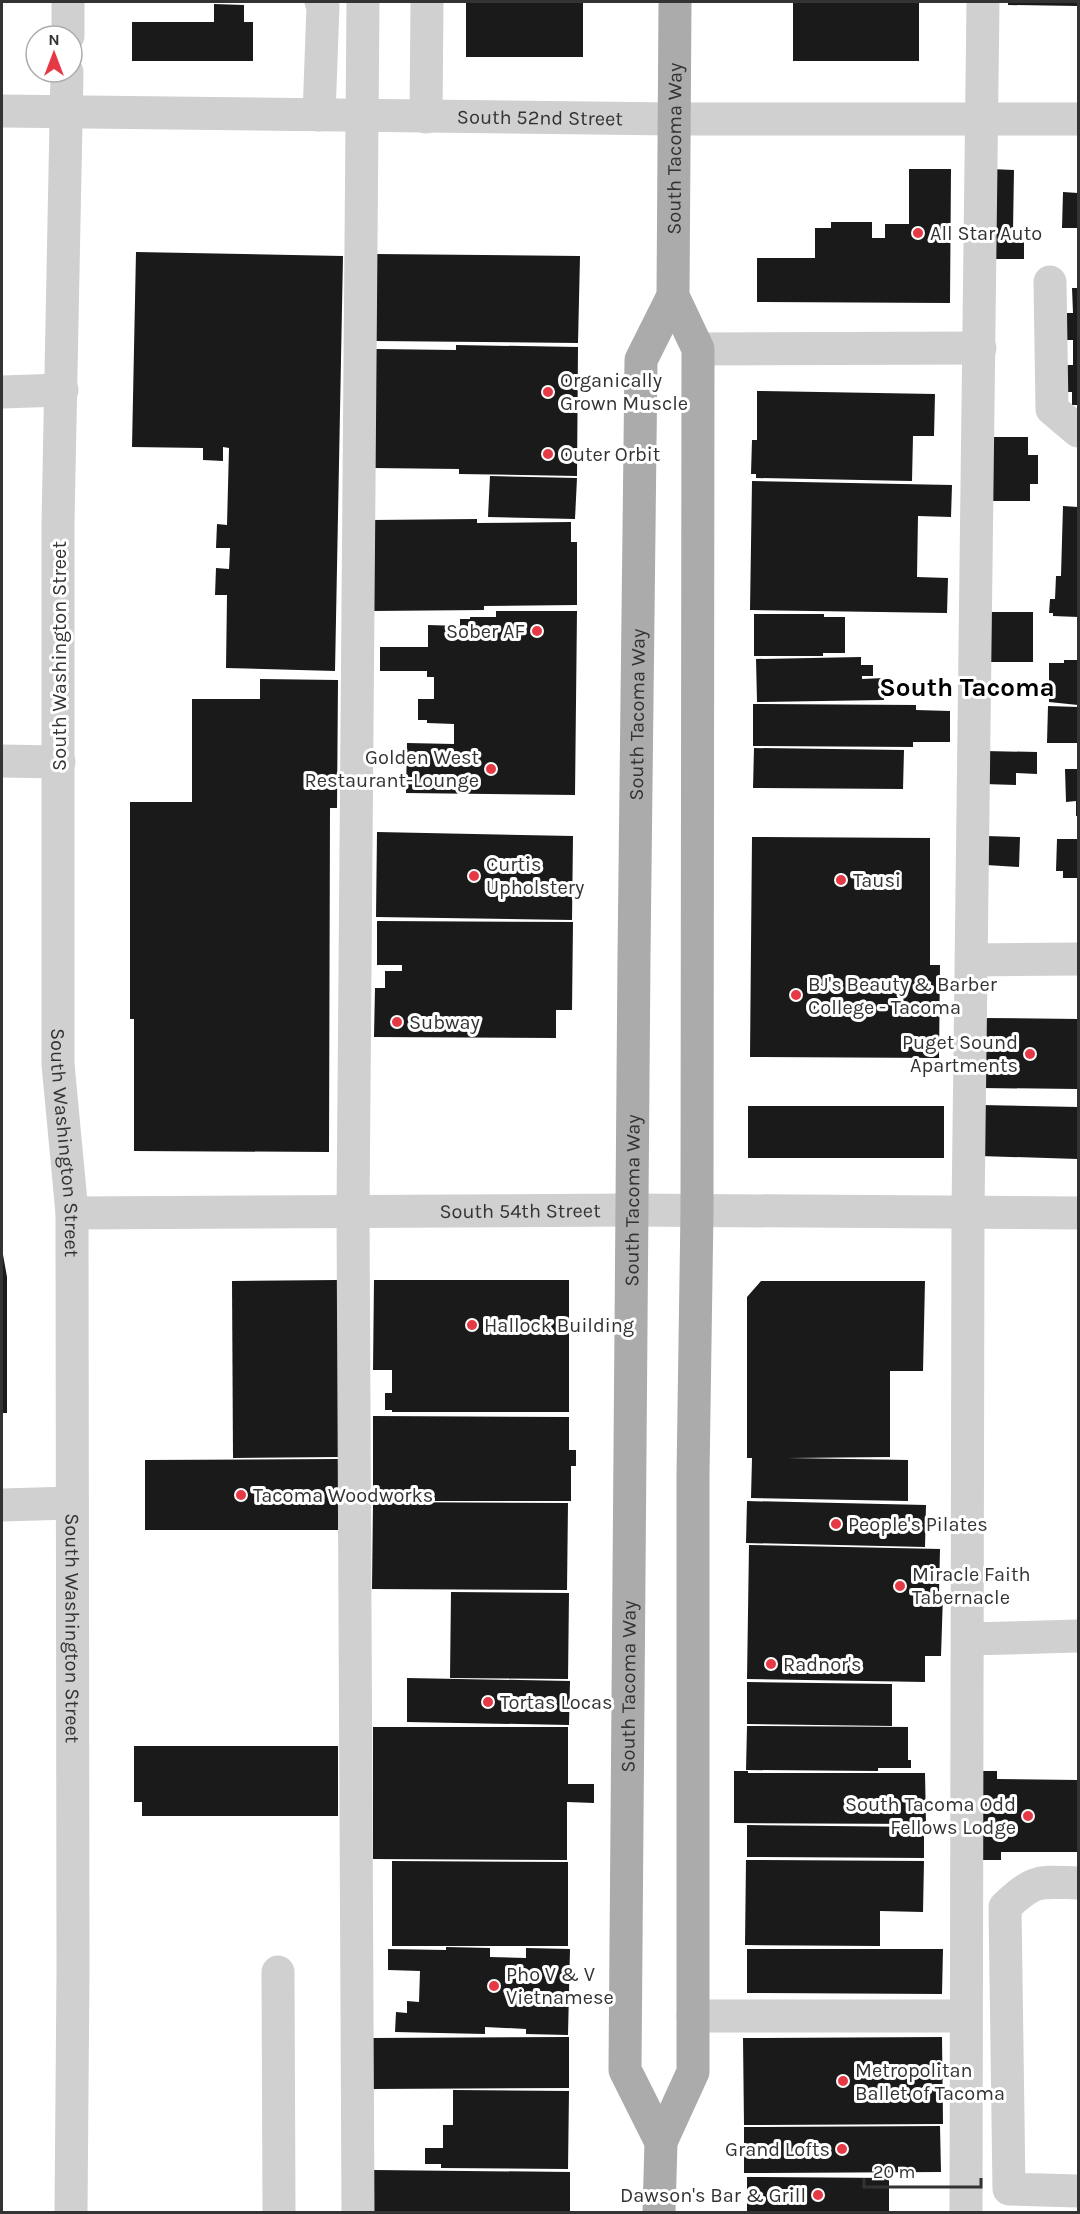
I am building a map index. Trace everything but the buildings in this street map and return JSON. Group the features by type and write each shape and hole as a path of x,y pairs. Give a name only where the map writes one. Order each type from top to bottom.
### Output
{"main road":[{"name":"South Tacoma Way","path":"661,2142 625,2070 641,360 673,297 675,2"},
{"name":"South Tacoma Way","path":"659,2212 661,2142 693,2072 698,349 673,297"}],"street":[{"path":"68,2 68,24"},
{"path":"319,115 323,6 321,2"},
{"path":"358,2212 354,1212 363,2"},
{"path":"426,117 427,2"},
{"path":"966,2212 968,1212 983,2"},
{"name":"South Washington Street","path":"68,84 63,212 62,390 58,522 58,1064 72,1213 71,2212"},
{"name":"South 52nd Street","path":"2,111 675,119 1078,119"},
{"path":"1050,282 1052,410 1078,431"},
{"path":"698,349 980,348"},
{"path":"2,392 62,390"},
{"path":"2,761 59,762"},
{"path":"972,960 1078,959"},
{"name":"South 54th Street","path":"72,1213 633,1210 1078,1213"},
{"path":"2,1504 72,1503"},
{"path":"968,1639 1078,1636"},
{"path":"1078,1883 1038,1882 1020,1893 1005,1907 1008,2189 1078,2191"},
{"path":"277,2210 278,1972"},
{"path":"693,2016 966,2016"}],"place":[{"name":"All Star Auto","path":"918,233"},
{"name":"Organically Grown Muscle","path":"548,392"},
{"name":"Outer Orbit","path":"548,454"},
{"name":"Sober AF","path":"537,631"},
{"name":"Golden West Restaurant-Lounge","path":"491,769"},
{"name":"Curtis Upholstery","path":"474,876"},
{"name":"Tausi","path":"841,880"},
{"name":"BJ's Beauty & Barber College - Tacoma","path":"796,995"},
{"name":"Subway","path":"397,1022"},
{"name":"Puget Sound Apartments","path":"1030,1054"},
{"name":"Hallock Building","path":"472,1325"},
{"name":"Tacoma Woodworks","path":"241,1495"},
{"name":"People's Pilates","path":"836,1524"},
{"name":"Miracle Faith Tabernacle","path":"900,1586"},
{"name":"Radnor's","path":"771,1664"},
{"name":"Tortas Locas","path":"488,1702"},
{"name":"South Tacoma Odd Fellows Lodge","path":"1028,1816"},
{"name":"Pho V & V Vietnamese","path":"494,1986"},
{"name":"Metropolitan Ballet of Tacoma","path":"843,2081"},
{"name":"Grand Lofts","path":"842,2149"},
{"name":"Dawson's Bar & Grill","path":"818,2195"}],"district":[{"name":"South Tacoma","path":"967,687"}]}
